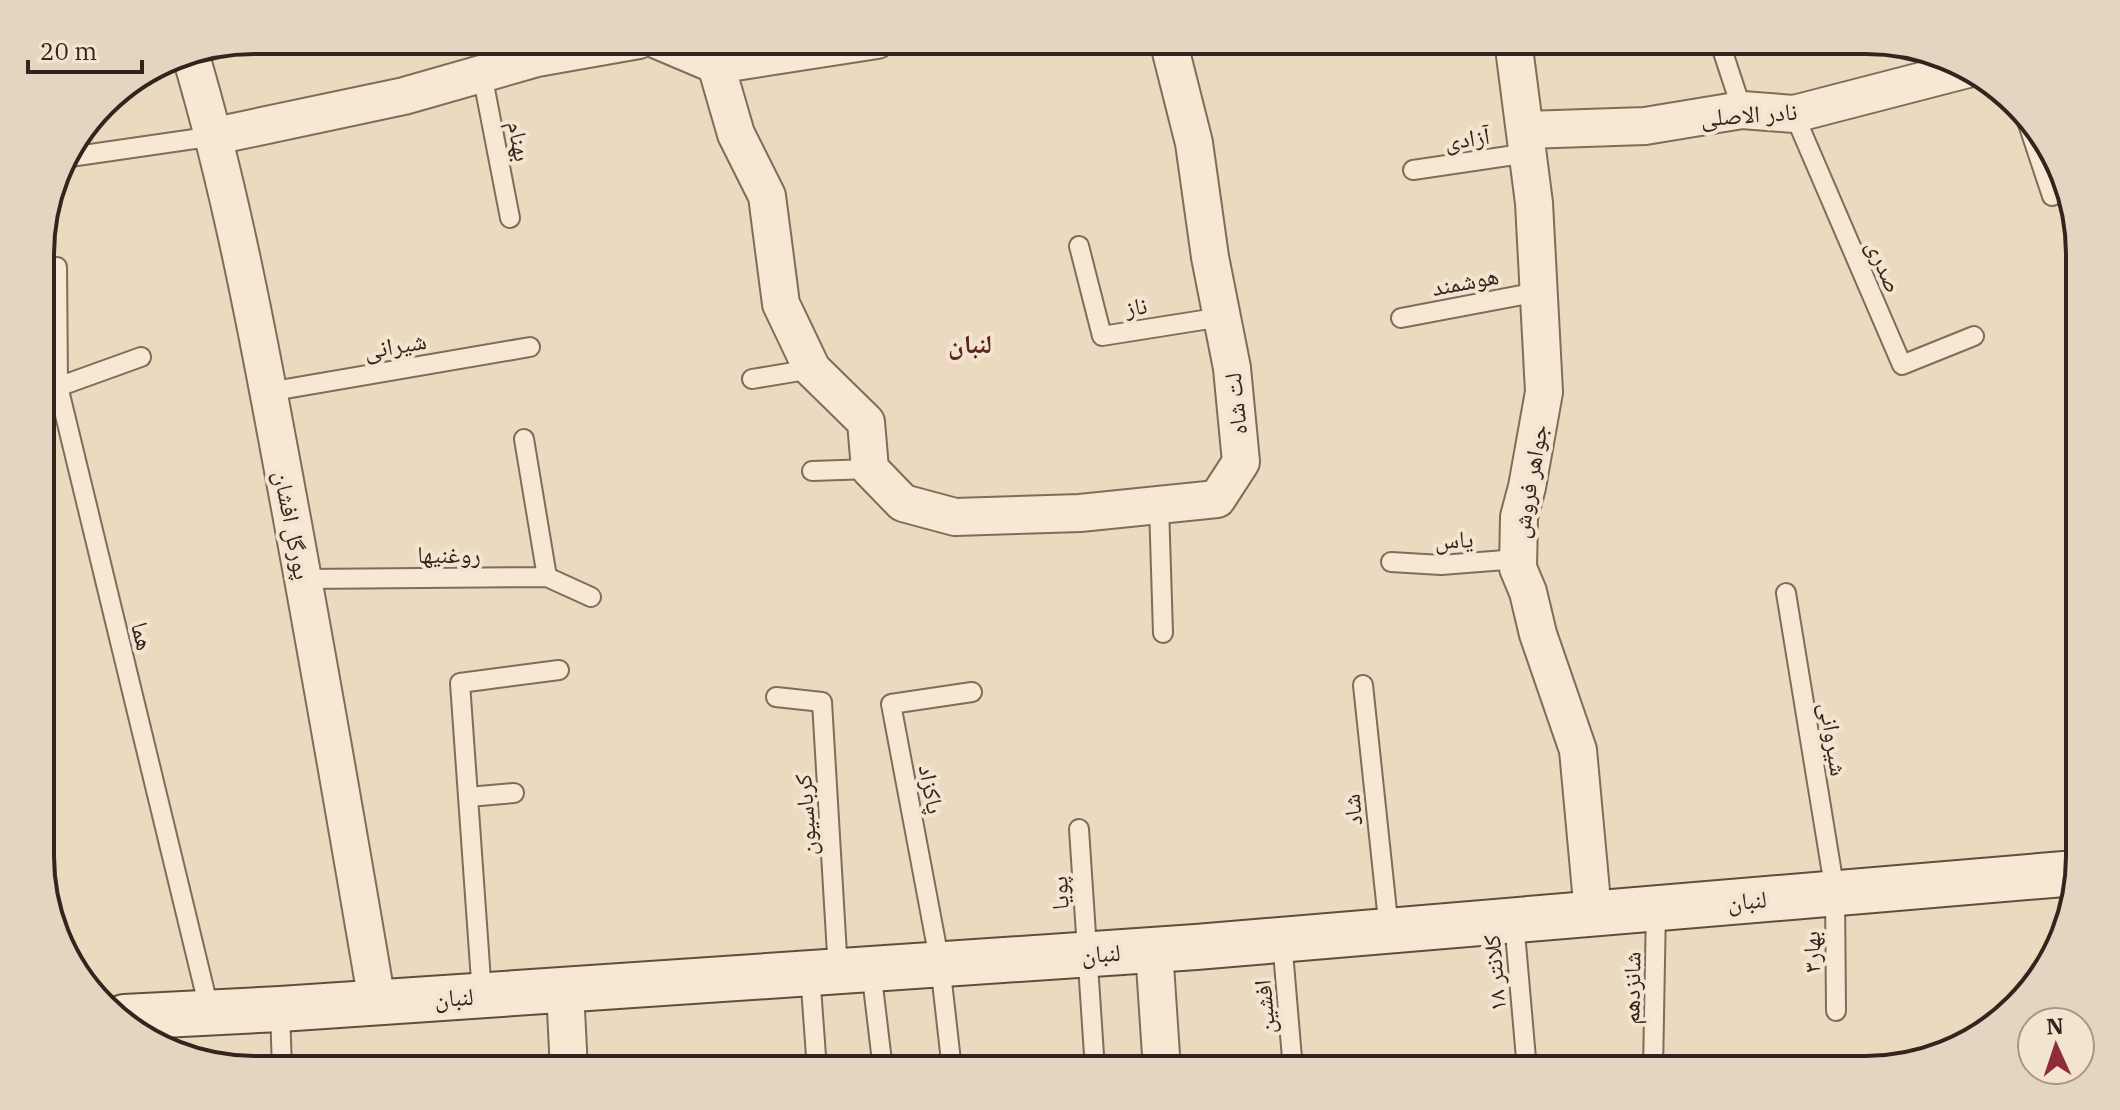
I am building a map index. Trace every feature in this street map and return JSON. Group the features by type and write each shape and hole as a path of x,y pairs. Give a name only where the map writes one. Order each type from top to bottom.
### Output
{"main road":[{"name":"لنبان","path":"136,1016 1154,950 2065,874"}],"street":[{"path":"215,136 404,96 560,54"},
{"path":"690,54 716,65 787,54"},
{"name":"لت شاه","path":"870,469 903,503 955,517 1080,513 1217,499 1241,462 1232,368 1194,143 1172,54"},
{"name":"جواهر فروش","path":"1515,54 1527,141 1544,392 1519,517 1518,559 1538,634 1578,750 1593,913"},
{"name":"پورگل افشان","path":"193,64 215,136 268,392 304,579 377,1002"},
{"path":"716,65 736,134 767,196 781,304 812,369 866,422 870,469"},
{"name":"نادر الاصلی","path":"1527,141 1742,110 1794,114 1950,74"},
{"path":"1154,950 1161,1056"},
{"path":"565,990 568,1056"}],"lane":[{"path":"1724,54 1742,110"},
{"name":"بهنام","path":"482,74 510,218"},
{"name":"صدری","path":"1794,114 1902,365 1974,336"},
{"path":"80,156 215,136"},
{"name":"آزادی","path":"1413,170 1527,141"},
{"path":"2037,151 2052,196"},
{"name":"ناز","path":"1079,246 1102,336 1222,317"},
{"name":"هما","path":"54,313 57,267"},
{"name":"هوشمند","path":"1401,318 1538,292"},
{"name":"شیرانی","path":"268,392 530,347"},
{"path":"54,388 141,357"},
{"path":"752,379 812,369"},
{"name":"هما","path":"54,409 210,1013"},
{"path":"524,439 547,577"},
{"path":"812,471 870,469"},
{"path":"1159,506 1163,633"},
{"name":"یاس","path":"1391,562 1441,565 1518,559"},
{"name":"روغنیها","path":"304,579 547,577 591,597"},
{"name":"شیروانی","path":"1786,593 1835,892"},
{"path":"482,995 460,683 559,670"},
{"name":"شاد","path":"1363,685 1389,930"},
{"name":"پاکزاد","path":"940,964 891,704 972,692"},
{"name":"کرباسیون","path":"776,697 822,702 840,971"},
{"path":"468,797 514,793"},
{"name":"پویا","path":"1079,829 1094,1056"},
{"name":"بهار۳","path":"1835,892 1836,1011"},
{"name":"شانزدهم","path":"1653,1056 1656,908"},
{"name":"کلانتر ۱۸","path":"1514,920 1526,1056"},
{"name":"افشین","path":"1282,940 1292,1056"},
{"path":"940,964 950,1056"},
{"path":"820,1056 840,971"},
{"path":"840,971 877,1056"},
{"path":"280,1009 282,1056"}],"district":[{"name":"لنبان","path":"970,343"}]}
